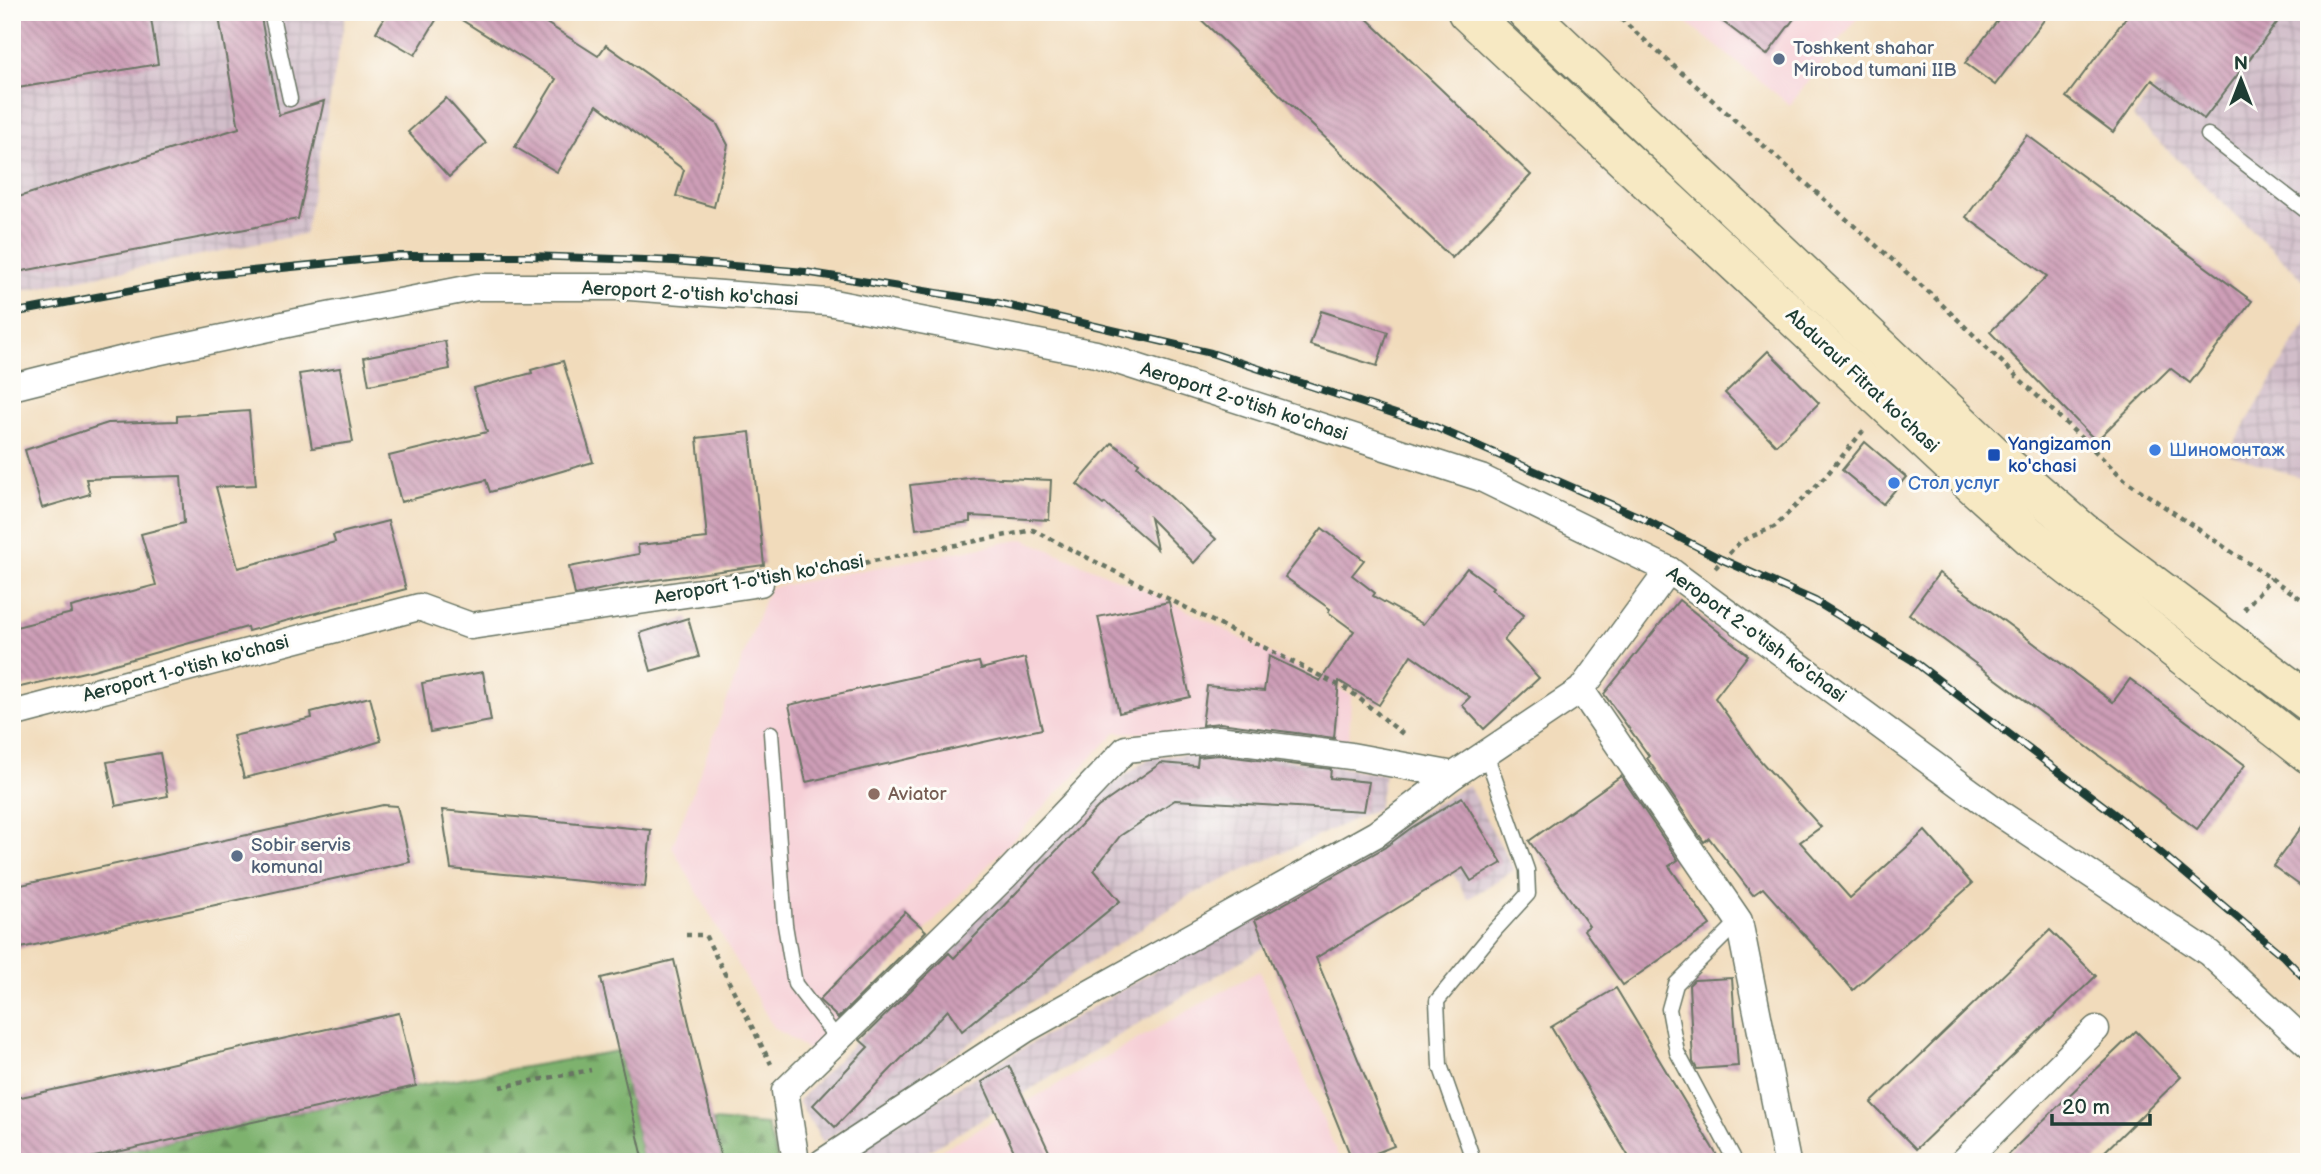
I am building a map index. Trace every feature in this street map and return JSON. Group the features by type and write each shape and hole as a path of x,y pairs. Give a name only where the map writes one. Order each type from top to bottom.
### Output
{"main road":[{"name":"Abdurauf Fitrat ko'chasi","path":"1467,12 2031,537 2304,747"},
{"name":"Abdurauf Fitrat ko'chasi","path":"1527,12 1994,455 2083,532 2299,683"},
{"path":"2299,683 2304,747"}],"street":[{"name":"Aeroport 2-o'tish ko'chasi","path":"12,387 180,347 477,287 631,287 828,302 1096,354 1481,478 1669,570 2002,815 2209,953 2309,1045"},
{"path":"823,1162 1026,1029 1376,834 1454,775 1581,690 1669,570"},
{"name":"Aeroport 1-o'tish ko'chasi","path":"12,714 419,607 471,626 760,583"},
{"path":"1581,690 1739,921 1787,1162"},
{"path":"796,1162 785,1091 1004,877 1126,749 1218,739 1351,756 1454,775"},
{"path":"1963,1162 2096,1029"}],"lane":[{"path":"271,12 290,99"},
{"path":"2208,135 2309,213"},
{"path":"771,733 785,925 795,984 838,1040"},
{"path":"1474,1162 1440,1065 1437,1001 1528,894 1527,870 1486,754"},
{"path":"1733,1157 1677,1052 1669,1009 1676,984 1739,921"}],"path":[{"path":"1613,12 1932,295 2125,480 2309,604"},
{"path":"1698,591 1721,559 1741,541 1774,527 1825,477 1885,403"},
{"name":"Aeroport 1-o'tish ko'chasi","path":"760,583 1034,530 1350,691 1412,742"},
{"path":"2241,614 2271,578"},
{"path":"686,935 705,935 785,1091"},
{"path":"500,1087 591,1070"}],"shaded area":[{"path":"12,12 346,12 305,234 12,293"},
{"name":"Toshkent shahar Mirobod tumani IIB","path":"1674,12 1862,12 1790,105"},
{"path":"2211,12 2309,12 2309,285 2133,117"},
{"path":"2309,317 2309,480 2228,454"},
{"name":"Aviator","path":"1024,539 1169,601 1351,695 1349,741 1116,732 810,1051 773,1027 672,847 769,588"},
{"path":"1233,751 1385,774 1378,808 1189,896 823,1142 798,1101 1084,805 1151,757"},
{"path":"1468,785 1514,870 1468,899 1435,843 911,1162 831,1162"},
{"path":"1259,971 1341,1162 926,1162 925,1159"}],"green space":[{"path":"618,1051 644,1162 72,1162 416,1086"},
{"path":"713,1121 767,1125 778,1162 722,1162"}],"building":[{"path":"12,12 150,12 158,64 12,89"},
{"path":"218,12 260,12 279,115 324,101 298,219 12,273 12,199 239,128"},
{"path":"388,12 441,12 415,55 376,32"},
{"path":"449,12 529,12 598,56 606,45 717,124 728,145 714,207 676,196 684,170 597,105 557,172 515,147 556,79"},
{"path":"1193,12 1360,12 1531,175 1452,258"},
{"path":"1710,12 1799,12 1767,55"},
{"path":"2004,12 2050,12 1995,85 1965,63"},
{"path":"2130,12 2285,12 2204,119 2152,80 2113,132 2066,97"},
{"path":"446,98 486,143 449,177 408,132"},
{"path":"2027,135 2252,301 2190,383 2170,368 2096,441 1990,332 2047,276 1966,217"},
{"path":"1321,311 1388,332 1377,366 1310,345"},
{"path":"445,341 450,369 369,385 364,357"},
{"path":"1768,351 1819,403 1776,445 1725,393"},
{"path":"563,361 593,462 490,492 486,480 401,502 389,456 487,432 474,388 532,373 531,370"},
{"path":"340,368 353,442 312,448 299,374"},
{"path":"249,411 256,485 216,487 238,568 335,542 333,535 388,521 406,589 248,631 247,627 93,670 12,689 12,628 72,613 71,607 156,585 141,534 184,523 181,476 86,479 90,494 42,508 25,450 108,423 177,421 177,416"},
{"path":"750,432 764,565 626,584 575,595 569,567 639,554 638,545 707,538 697,438"},
{"path":"1865,442 1906,477 1883,504 1842,470"},
{"path":"1112,443 1139,463 1137,466 1216,539 1194,563 1150,518 1157,549 1105,503 1103,505 1077,484"},
{"path":"977,477 1051,480 1049,520 970,516 970,522 916,529 910,485"},
{"path":"1322,528 1364,560 1352,575 1375,593 1373,596 1423,624 1467,568 1524,615 1504,640 1539,678 1484,729 1462,705 1470,697 1411,655 1379,705 1339,681 1334,738 1220,723 1202,725 1207,686 1264,691 1269,656 1320,681 1354,631 1328,612 1330,609 1285,577"},
{"path":"1939,573 2113,702 2130,679 2245,765 2197,829 1909,614"},
{"path":"1679,600 1748,655 1715,698 1758,758 1821,827 1800,842 1850,898 1925,831 1972,884 1853,990 1763,888 1753,895 1709,838 1704,842 1647,758 1649,756 1604,694"},
{"path":"1169,602 1190,697 1119,713 1098,617"},
{"path":"688,618 699,657 651,671 640,633"},
{"path":"1025,658 1042,729 806,782 789,705 979,662 981,669"},
{"path":"483,672 491,721 430,732 422,683"},
{"path":"370,697 381,741 330,757 244,778 233,736 312,718 311,712"},
{"path":"160,753 168,796 116,806 107,762"},
{"path":"1218,755 1331,769 1330,778 1369,782 1364,811 1175,800 1120,836 1094,870 1120,901 962,1031 948,1010 835,1127 813,1105 868,1047 860,1040 949,953 954,958 1098,807 1161,763 1197,766 1198,757"},
{"path":"1621,776 1678,860 1669,866 1710,925 1623,985 1584,930 1589,926 1529,841"},
{"path":"1462,797 1502,863 1471,881 1463,868 1316,958 1394,1146 1353,1162 1255,920 1384,848"},
{"path":"383,805 397,806 410,862 12,950 12,887"},
{"path":"442,810 651,830 645,887 451,869"},
{"path":"2309,817 2309,892 2273,866"},
{"path":"905,912 926,931 838,1018 819,1000"},
{"path":"2050,930 2096,976 1916,1149 1871,1103"},
{"path":"674,960 722,1162 644,1162 601,978"},
{"path":"1732,978 1738,1066 1697,1069 1693,1062 1689,985 1694,980"},
{"path":"1616,988 1721,1162 1632,1162 1551,1027"},
{"path":"399,1013 416,1086 72,1162 12,1162 12,1099"},
{"path":"2136,1031 2181,1077 2094,1162 2000,1162"},
{"path":"1009,1066 1054,1162 1019,1162 982,1082"}],"railway":[{"path":"12,313 213,275 399,256 529,256 674,261 805,272 993,302 1211,353 1435,427 1642,518 1721,559 1815,601 1912,660 2117,816 2283,956 2309,983"}],"place":[{"name":"Toshkent shahar Mirobod tumani IIB","path":"1779,59"},
{"name":"Шиномонтаж","path":"2155,450"},
{"name":"Yangizamon ko'chasi","path":"1994,455"},
{"name":"Стол услуг","path":"1894,483"},
{"name":"Aviator","path":"874,794"},
{"name":"Sobir servis komunal","path":"237,856"}]}
